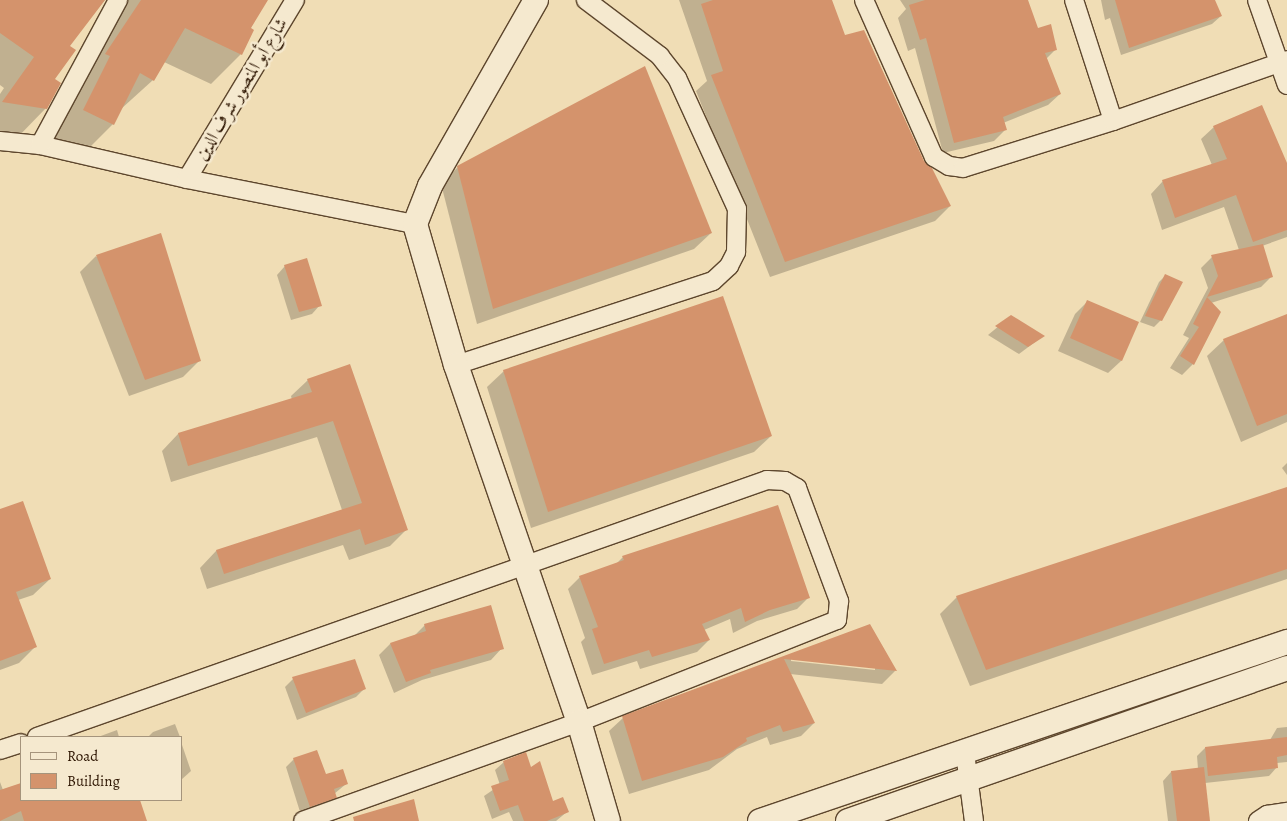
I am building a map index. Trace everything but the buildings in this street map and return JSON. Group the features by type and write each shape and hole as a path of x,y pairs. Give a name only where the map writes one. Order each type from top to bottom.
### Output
{"street":[{"path":"40,145 118,0"},
{"name":"شارع أبو المنصور شرف الدين","path":"187,179 295,0"},
{"path":"536,0 430,186 414,224 456,365 524,566 580,722 608,821"},
{"path":"456,365 713,280 729,266 736,252 737,209 677,78 660,56 639,38 586,0"},
{"path":"864,0 934,157 949,166 963,168 1113,121 1283,61"},
{"path":"1074,0 1113,121"},
{"path":"1257,0 1283,61 1287,85"},
{"path":"0,141 40,145 187,179 414,224"},
{"path":"40,736 767,480 785,481 797,488 839,601 837,620 580,722 303,821"},
{"path":"760,821 965,753 1287,642"},
{"path":"1222,665 1230,688"},
{"path":"848,821 1287,668"},
{"path":"0,750 20,743"},
{"path":"965,753 974,821"},
{"path":"1258,821 1267,815 1287,812"}]}
